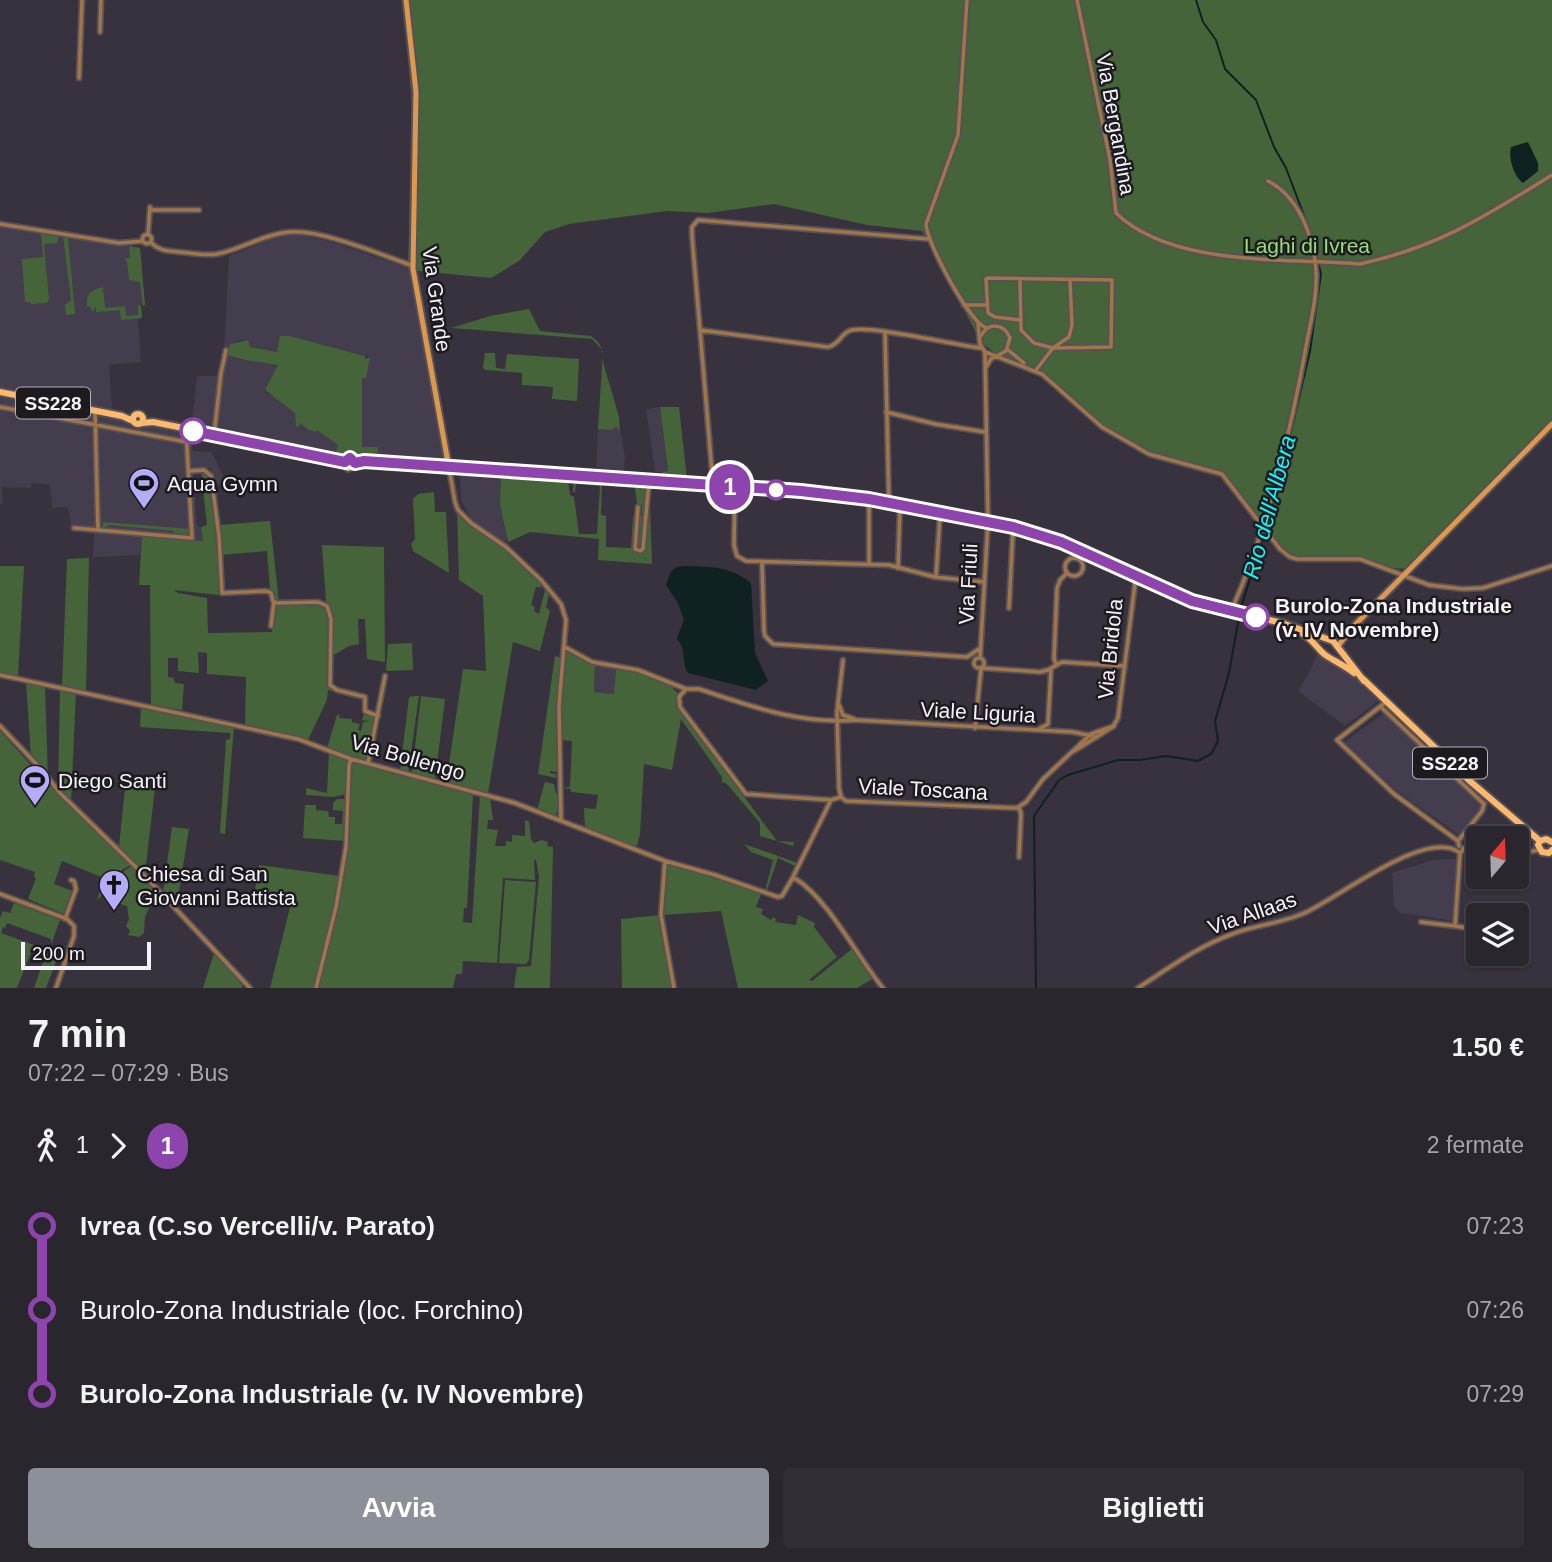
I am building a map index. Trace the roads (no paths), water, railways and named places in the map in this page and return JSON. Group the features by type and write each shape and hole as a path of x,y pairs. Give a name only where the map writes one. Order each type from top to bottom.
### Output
{"main road":[{"name":"SS228","path":"0,392 345,462 348,468 364,461 801,491 869,499 1013,527 1061,542 1192,601 1292,627 1330,640"},
{"name":"SS228","path":"1292,627 1314,641 1322,650"},
{"path":"1330,640 1338,647 1336,654 1331,657 1325,655 1322,650 1324,643 1330,640"},
{"name":"SS228","path":"1338,647 1384,705 1540,841"},
{"name":"SS228","path":"1331,657 1364,681"},
{"path":"1552,842 1546,839 1540,841 1539,850 1545,854 1552,850"}],"street":[{"path":"79,78 82,0"},
{"path":"100,32 101,0"},
{"name":"Via Grande","path":"406,0 416,92 413,266 450,468"},
{"path":"967,0 958,135 926,219 929,239 964,305 978,324 987,328 996,326 1006,331 1010,338 1007,349 989,361 985,369"},
{"name":"Via Bergandina","path":"1077,0 1110,160 1116,213 1151,237 1193,252 1360,264 1438,241 1482,219 1552,175"},
{"path":"1233,612 1278,473 1303,363 1316,289 1315,262 1306,227 1291,200 1281,188 1268,181"},
{"path":"199,210 150,209 148,235 151,242 164,250 206,255 275,234 302,232 413,266"},
{"path":"713,486 692,236 692,227 698,220 929,239"},
{"path":"0,224 119,243 151,242"},
{"path":"143,241 144,235 148,235"},
{"path":"1020,279 1021,320 1021,330 1034,343 1053,348 1111,346 1112,280 1070,280 1020,279 986,279 986,305 990,315 1021,320"},
{"path":"1036,370 1053,348 1064,342 1070,332 1070,280"},
{"path":"964,305 986,305"},
{"name":"Via Friuli","path":"976,657 981,648 988,522 985,369 978,324"},
{"path":"982,345 987,328"},
{"path":"700,330 828,347 835,345 848,331 885,332 972,347 982,345 998,355 1036,370 1102,427 1149,454 1222,474 1280,549 1297,559 1360,559 1442,588 1483,588 1552,566"},
{"path":"885,332 889,503"},
{"path":"1007,349 1029,368"},
{"path":"214,435 221,370 226,350"},
{"path":"54,403 55,417"},
{"path":"0,407 187,442"},
{"path":"95,411 98,530"},
{"path":"886,412 985,432"},
{"path":"136,433 138,421"},
{"path":"1338,647 1349,631 1552,424"},
{"path":"74,528 192,538 187,429"},
{"path":"450,468 455,502 464,517 506,547 541,580 561,604 566,620 559,706 561,820"},
{"path":"189,471 204,470 211,476 219,536 222,593 269,591 274,602 271,626"},
{"path":"638,507 635,549 640,551 643,549 651,482"},
{"path":"735,487 734,545 737,556 746,561 869,563 936,577 984,582"},
{"path":"869,499 869,563"},
{"path":"898,568 900,505"},
{"path":"936,577 940,513"},
{"path":"1009,608 1013,527"},
{"path":"1074,558 1079,560 1083,568 1081,573 1073,576 1067,573 1066,562 1074,558"},
{"path":"762,562 764,631 768,641 783,646 976,657"},
{"path":"1056,664 1057,588 1067,573"},
{"name":"Via Bridola","path":"1074,751 1114,726 1118,718 1136,576"},
{"path":"274,602 318,602 327,606 331,619 330,685 337,690 365,697 364,710 378,716"},
{"path":"1330,640 1349,631"},
{"name":"Viale Liguria","path":"565,647 592,662 638,670 686,689 699,689 771,713 838,722 856,720 1073,732 1097,737"},
{"path":"981,648 974,660 977,667 982,668 1040,672 1062,662 1125,666"},
{"path":"831,649 843,660 846,654 854,651"},
{"name":"Viale Toscana","path":"843,660 838,722 841,797 850,802 1018,808"},
{"path":"975,727 982,668"},
{"path":"1034,731 1046,727 1049,720 1050,669"},
{"name":"Via Bollengo","path":"0,675 307,742 351,760 503,799 665,861 778,897 782,896 791,881"},
{"path":"368,763 385,676"},
{"path":"686,689 679,697 680,707 746,794 831,800 841,797"},
{"path":"839,702 844,715 856,720"},
{"path":"1455,926 1459,848 1484,804 1384,705 1337,740 1394,794 1459,848"},
{"path":"0,726 60,793 142,873 250,988"},
{"name":"Via Bridola","path":"1018,808 1043,779 1089,735 1114,726"},
{"path":"1073,732 1083,742"},
{"path":"316,988 336,907 346,847 351,760"},
{"path":"831,800 791,881 800,881 811,893 883,988"},
{"path":"1018,808 1021,814 1019,857"},
{"name":"Via Allaas","path":"1138,988 1211,942 1236,932 1302,914 1400,858 1440,848 1466,849"},
{"path":"1530,852 1539,850"},
{"path":"665,861 661,915 674,988"},
{"path":"65,918 76,889 74,881 71,880"},
{"path":"0,894 65,918 75,929 56,988"},
{"path":"1421,922 1466,928"}],"waterway":[{"name":"Rio dell'Albera","path":"1196,0 1203,22 1216,40 1225,69 1256,100 1311,234"},
{"name":"Rio dell'Albera","path":"1266,527 1310,351 1321,274 1314,246"},
{"name":"Rio dell'Albera","path":"1240,611 1264,533"},
{"name":"Rio dell'Albera","path":"1036,988 1034,816 1059,780 1068,775 1118,760 1166,756 1198,761 1211,754 1218,741 1215,721 1229,673 1239,617"}],"place":[{"name":"Aqua Gymn","path":"144,510"},
{"name":"Burolo-Zona Industriale (v. IV Novembre)","path":"1256,617"},
{"name":"Diego Santi","path":"35,807"},
{"name":"Chiesa di San Giovanni Battista","path":"114,912"}],"park label":[{"name":"Laghi di Ivrea","path":"1307,245"}]}
